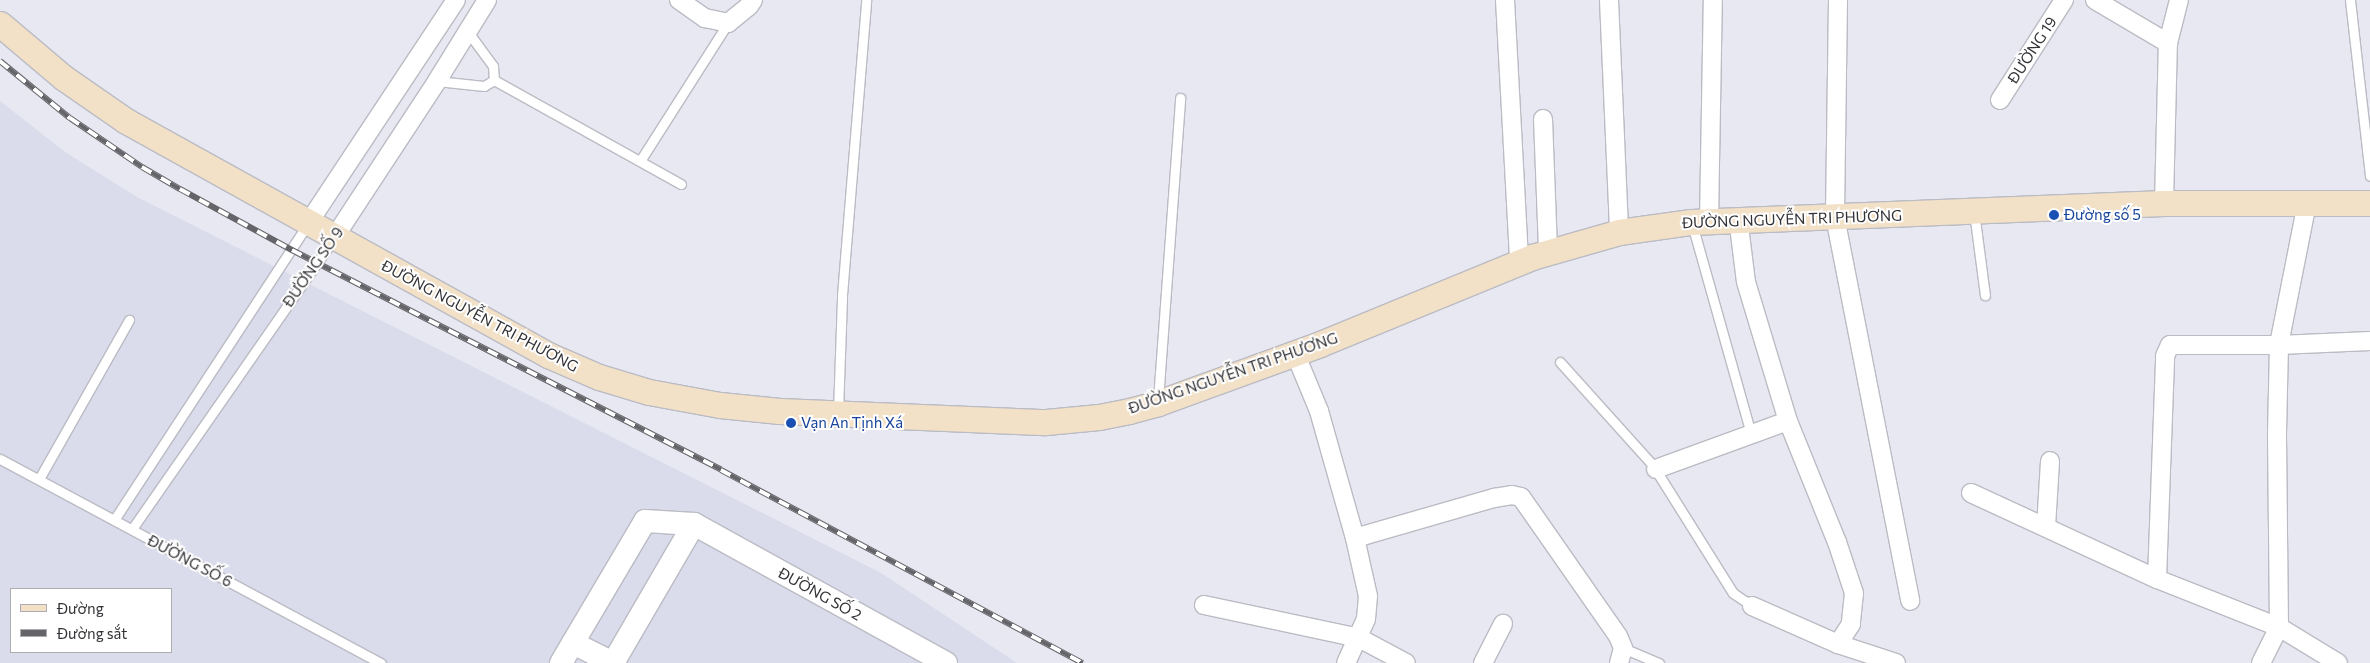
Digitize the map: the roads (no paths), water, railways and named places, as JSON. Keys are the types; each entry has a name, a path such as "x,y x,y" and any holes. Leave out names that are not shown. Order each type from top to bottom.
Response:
{"main road":[{"name":"ĐƯỜNG NGUYỄN TRI PHƯƠNG","path":"0,24 64,78 126,121 548,355 599,377 649,392 764,410 1046,422 1100,417 1158,403 1295,353 1548,252 1619,232 1700,221 1738,218 1835,218 2164,203 2370,203"}],"street":[{"name":"ĐƯỜNG SỐ 9","path":"309,222 456,0"},
{"name":"ĐƯỜNG SỐ 9","path":"334,238 437,81 487,0"},
{"path":"679,0 705,18 728,23 751,3"},
{"path":"1505,0 1519,262"},
{"path":"1609,0 1619,232"},
{"path":"1700,221 1713,0"},
{"path":"1838,0 1835,218 1910,601"},
{"name":"ĐƯỜNG 19","path":"2000,100 2064,0"},
{"path":"2095,0 2168,43"},
{"path":"2164,203 2168,43 2179,0"},
{"path":"1543,119 1548,252"},
{"path":"2261,663 2279,627 2277,436 2279,344 2307,203"},
{"path":"1738,218 1746,282 1788,421 1837,542 1854,592 1851,624 1838,644"},
{"path":"2157,579 2166,350 2170,345 2370,341"},
{"path":"1295,353 1319,411 1368,596 1368,609 1359,638 1346,663"},
{"path":"1656,469 1788,421"},
{"path":"2046,527 2050,461"},
{"path":"1971,492 2157,579 2279,627 2338,663"},
{"path":"1354,538 1494,498 1512,495 1521,497 1618,636 1621,656"},
{"path":"561,663 645,521 694,524 613,663 573,643"},
{"name":"ĐƯỜNG SỐ 2","path":"694,524 946,663"},
{"path":"1204,605 1359,638 1406,663"},
{"path":"1752,606 1838,644 1896,663"},
{"path":"1483,663 1503,624"}],"lane":[{"path":"838,414 842,295 866,0"},
{"path":"2350,0 2370,176"},
{"path":"640,161 728,23"},
{"path":"468,32 493,66 494,80"},
{"path":"494,80 681,184"},
{"path":"437,81 484,86 494,80"},
{"path":"1158,403 1180,98"},
{"path":"1974,212 1985,295"},
{"path":"1700,221 1752,434"},
{"name":"ĐƯỜNG SỐ 9","path":"114,520 309,222"},
{"name":"ĐƯỜNG SỐ 9","path":"132,529 334,238"},
{"path":"39,480 129,320"},
{"path":"1560,362 1656,469 1733,593 1752,606"},
{"name":"ĐƯỜNG SỐ 6","path":"0,459 381,663"},
{"path":"1621,656 1659,663"}],"railway":[{"path":"0,61 70,118 142,167 180,189 292,250 721,470 1083,663"}],"place":[{"name":"Đường số 5","path":"2054,215"},
{"name":"Vạn An Tịnh Xá","path":"791,423"}]}
